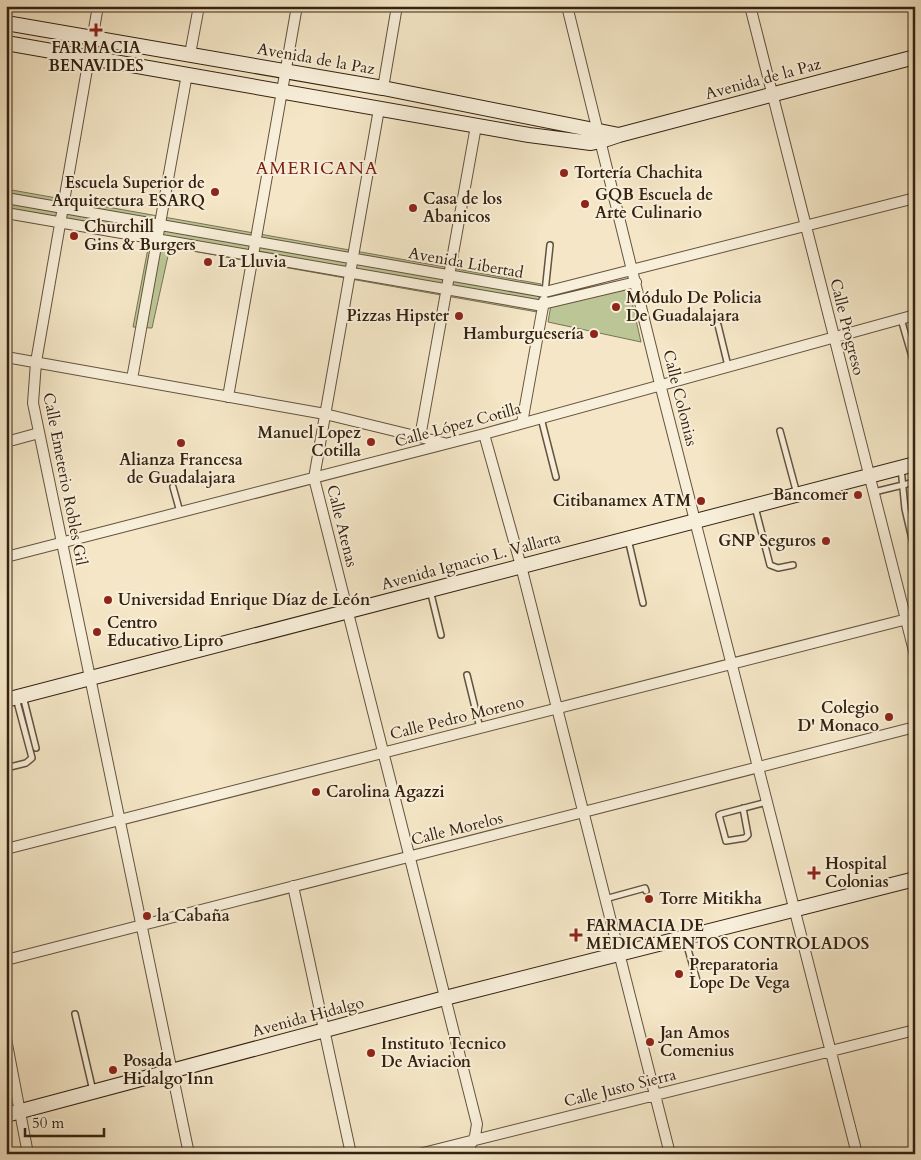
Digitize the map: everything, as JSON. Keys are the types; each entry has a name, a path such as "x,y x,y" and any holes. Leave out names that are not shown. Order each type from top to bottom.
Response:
{"main road":[{"name":"Avenida de la Paz","path":"6,23 383,88 600,135 619,135 915,57"},
{"name":"Avenida de la Paz","path":"6,43 530,135 591,142 600,135"},
{"name":"Avenida Ignacio L. Vallarta","path":"15,698 908,466"},
{"path":"795,910 915,879"},
{"name":"Avenida Hidalgo","path":"13,1114 445,998 795,910"}],"street":[{"name":"Calle Emeterio Robles Gil","path":"98,6 32,390 188,1154"},
{"path":"190,54 199,6"},
{"path":"228,397 297,6"},
{"path":"383,88 397,6"},
{"name":"Calle Colonias","path":"567,6 660,384 857,1154"},
{"name":"Calle Progreso","path":"750,6 873,492 910,618 915,655"},
{"path":"132,379 187,74"},
{"name":"Calle Atenas","path":"379,109 314,478 477,1124 466,1154"},
{"path":"420,437 476,126"},
{"name":"Avenida Libertad","path":"6,198 545,292 915,198"},
{"name":"Avenida Libertad","path":"6,213 543,305"},
{"path":"543,305 636,282"},
{"path":"522,423 545,292"},
{"name":"Calle López Cotilla","path":"6,557 484,434 915,315"},
{"path":"6,357 325,414 446,444"},
{"path":"6,442 40,433"},
{"path":"484,434 521,566 670,1154"},
{"name":"Calle Pedro Moreno","path":"6,848 910,618"},
{"name":"Calle Morelos","path":"6,960 915,727"},
{"path":"293,886 351,1154"},
{"name":"Calle Justo Sierra","path":"419,1154 915,1030"},
{"path":"6,1039 13,1114 28,1154"}],"lane":[{"path":"545,292 550,245"},
{"path":"901,319 915,367"},
{"path":"718,325 728,366"},
{"path":"541,418 556,477"},
{"path":"780,431 797,495"},
{"path":"908,466 903,485 907,520 915,552"},
{"path":"873,492 915,482"},
{"path":"173,487 180,512"},
{"path":"754,506 770,565 778,568 793,565"},
{"path":"628,539 643,603"},
{"path":"430,590 441,635"},
{"path":"467,675 480,728"},
{"path":"15,698 36,748"},
{"path":"6,768 26,763 32,758 15,698"},
{"path":"743,808 748,835 746,838 726,842 719,815 743,808 767,802"},
{"path":"605,899 645,888 646,891"},
{"path":"684,938 698,984"},
{"path":"75,1014 94,1092"}],"green space":[{"path":"6,189 541,284 537,312 170,247 152,328 133,327 149,243 6,218"},
{"path":"627,280 641,342 548,322 551,305"}],"place":[{"name":"FARMACIA BENAVIDES","path":"96,30"},
{"name":"Tortería Chachita","path":"564,173"},
{"name":"Escuela Superior de Arquitectura ESARQ","path":"215,192"},
{"name":"GQB Escuela de Arte Culinario","path":"585,204"},
{"name":"Casa de los Abanicos","path":"413,208"},
{"name":"Churchill Gins & Burgers","path":"74,236"},
{"name":"La Lluvia","path":"208,262"},
{"name":"Módulo De Policia De Guadalajara","path":"616,307"},
{"name":"Pizzas Hipster","path":"459,316"},
{"name":"Hamburguesería","path":"594,334"},
{"name":"Manuel Lopez Cotilla","path":"371,442"},
{"name":"Alianza Francesa de Guadalajara","path":"181,443"},
{"name":"Bancomer","path":"858,495"},
{"name":"Citibanamex ATM","path":"701,501"},
{"name":"GNP Seguros","path":"826,541"},
{"name":"Universidad Enrique Díaz de León","path":"108,600"},
{"name":"Centro Educativo Lipro","path":"97,632"},
{"name":"Colegio D' Monaco","path":"889,717"},
{"name":"Carolina Agazzi","path":"316,792"},
{"name":"Hospital Colonias","path":"814,873"},
{"name":"Torre Mitikha","path":"649,899"},
{"name":"la Cabaña","path":"147,916"},
{"name":"FARMACIA DE MEDICAMENTOS CONTROLADOS","path":"576,935"},
{"name":"Preparatoria Lope De Vega","path":"679,974"},
{"name":"Jan Amos Comenius","path":"650,1042"},
{"name":"Instituto Tecnico De Aviacion","path":"371,1053"},
{"name":"Posada Hidalgo Inn","path":"113,1070"}],"district":[{"name":"AMERICANA","path":"317,168"}]}
